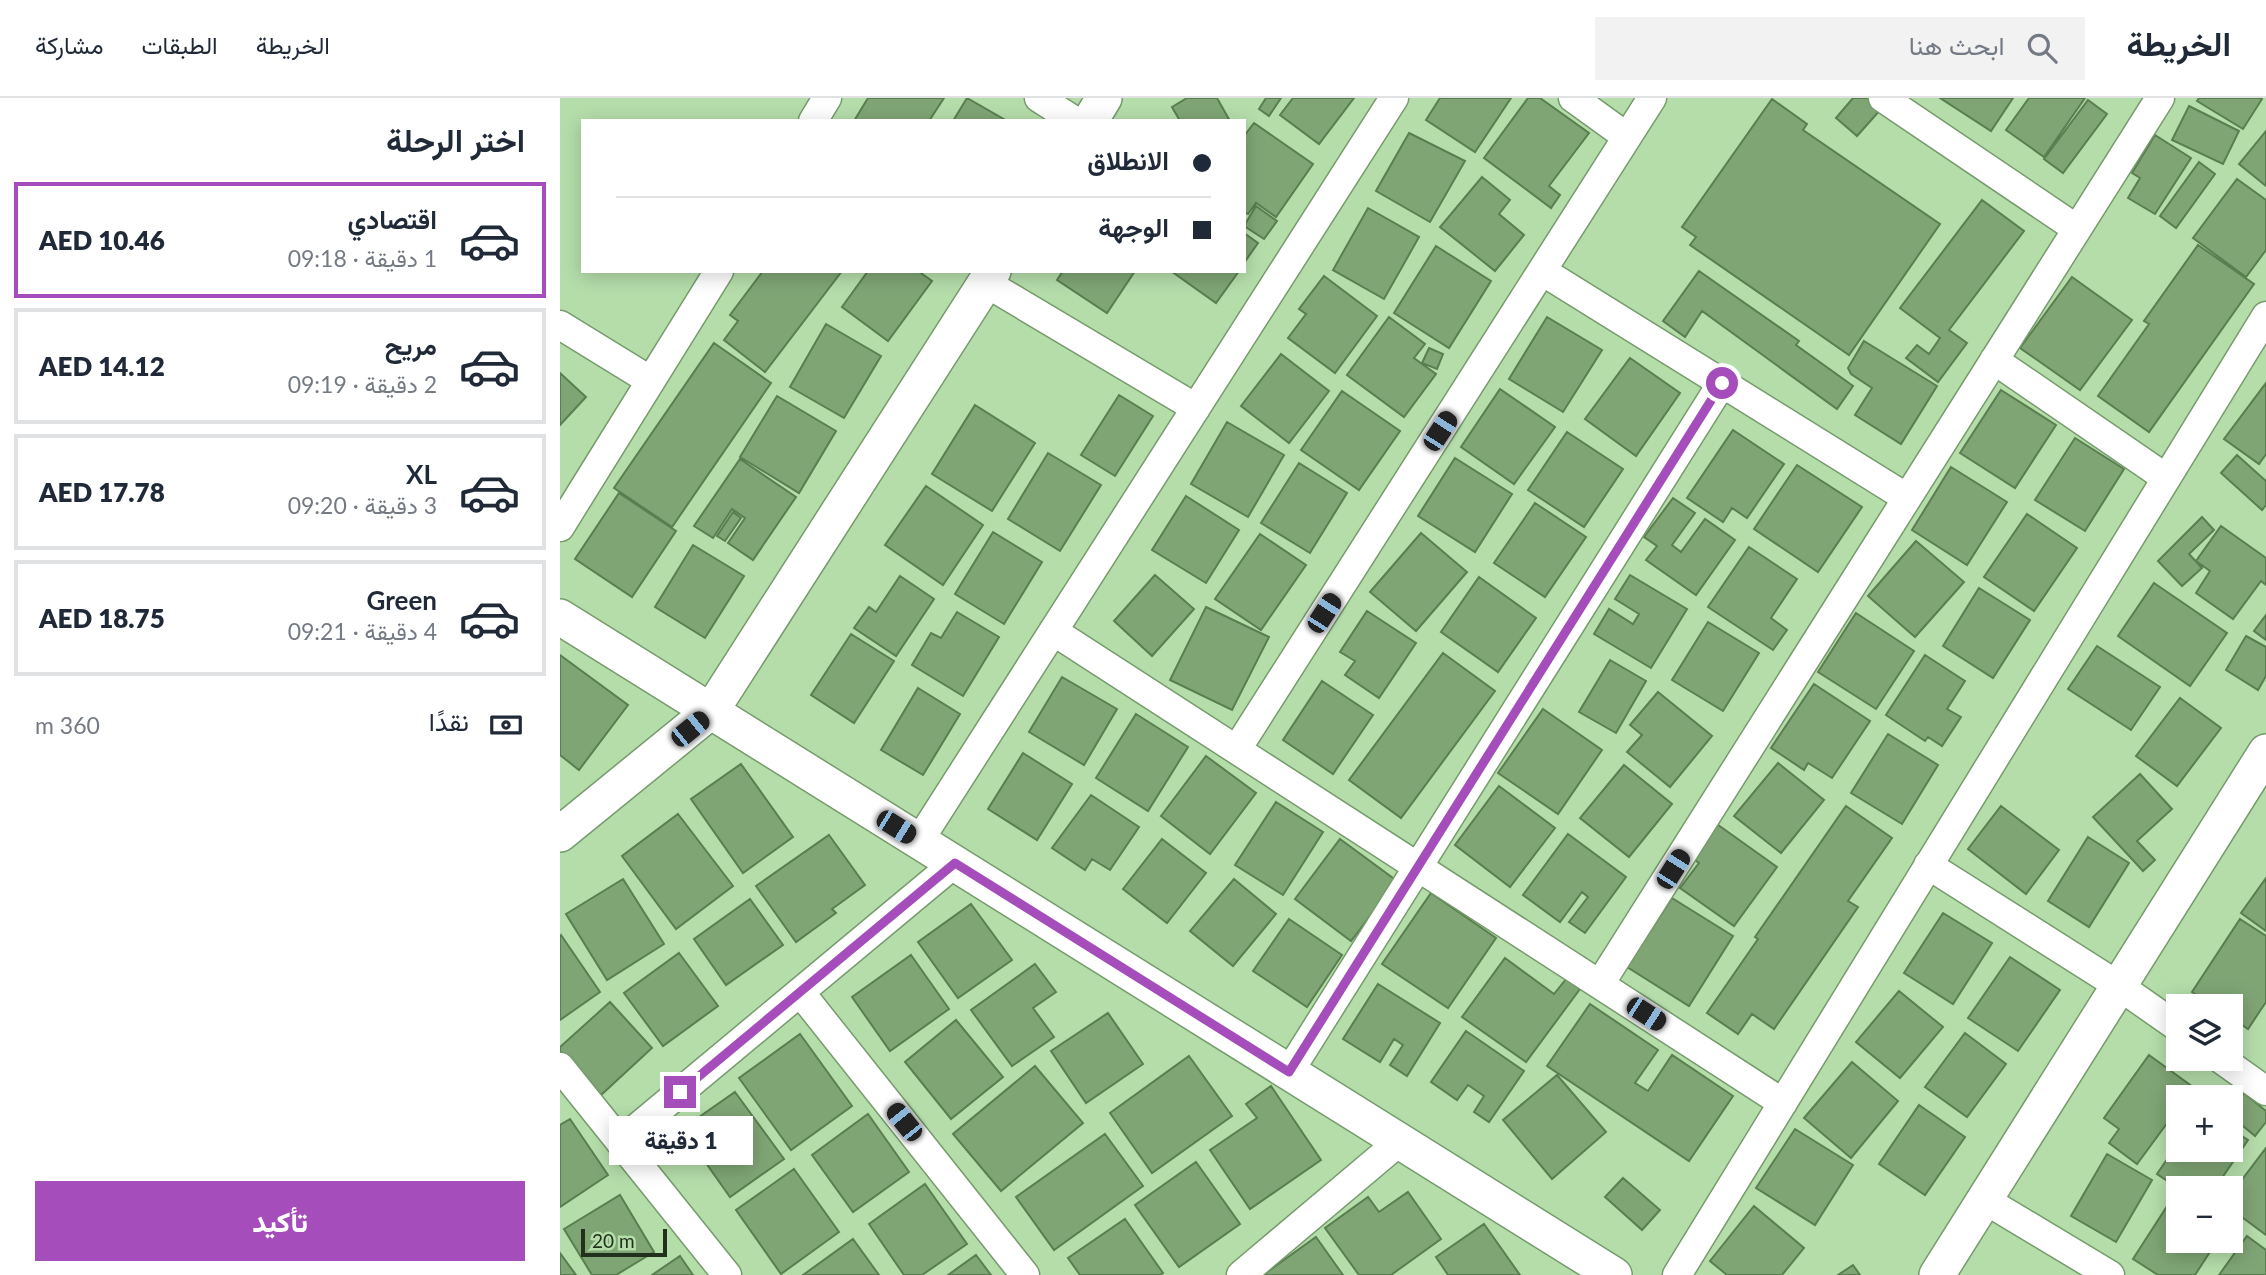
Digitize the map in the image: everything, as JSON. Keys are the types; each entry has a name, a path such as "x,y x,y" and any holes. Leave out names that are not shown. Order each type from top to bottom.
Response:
{"street":[{"path":"814,119 827,98"},
{"path":"1039,98 1072,119"},
{"path":"1091,119 1104,98"},
{"path":"919,841 1394,98"},
{"path":"1573,98 1627,137"},
{"path":"1237,749 1652,98"},
{"path":"1600,985 2160,98"},
{"path":"1898,102 2077,229"},
{"path":"1542,271 1907,498"},
{"path":"560,527 718,273"},
{"path":"560,834 711,711 989,277 1196,408"},
{"path":"1677,1275 2266,316"},
{"path":"560,325 651,381"},
{"path":"1994,360 2166,478"},
{"path":"1289,1072 1722,383"},
{"path":"560,617 1400,1141 1604,1273"},
{"path":"1054,631 1783,1103"},
{"path":"1937,1275 2266,752"},
{"path":"620,1142 955,863"},
{"path":"1928,866 2119,986 2166,1019"},
{"path":"800,992 1025,1275"},
{"path":"560,1067 727,1275"},
{"path":"2238,1071 2266,1091"},
{"path":"1241,1275 1400,1141"},
{"path":"1984,1200 2110,1275"}],"building":[{"path":"868,98 944,98 930,119 855,119"},
{"path":"967,98 1004,119 954,119"},
{"path":"1187,98 1217,98 1229,119 1179,119 1172,107"},
{"path":"1266,98 1281,98 1269,116 1259,109"},
{"path":"1293,98 1354,98 1319,144 1280,115"},
{"path":"1440,98 1511,98 1475,152 1426,120"},
{"path":"1528,98 1540,98 1589,133 1549,186 1560,195 1551,208 1484,158"},
{"path":"1853,98 1868,98 1881,109 1857,136 1836,118"},
{"path":"1940,98 2013,98 1991,131"},
{"path":"2029,98 2085,98 2044,157 2006,130"},
{"path":"2199,98 2262,99 2243,129 2197,101"},
{"path":"1772,99 1807,124 1803,130 1940,224 1849,355 1690,245 1696,237 1682,227"},
{"path":"2088,100 2107,114 2063,173 2044,159"},
{"path":"2189,106 2239,131 2223,164 2172,140"},
{"path":"1254,123 1313,164 1276,217 1256,203 1248,214 1246,213 1246,133"},
{"path":"2266,131 2266,186 2239,164"},
{"path":"1409,133 1465,161 1430,222 1376,191"},
{"path":"2155,135 2191,158 2155,214 2128,198 2140,178 2132,173"},
{"path":"2199,162 2215,174 2176,228 2160,216"},
{"path":"1482,177 1510,200 1499,214 1524,235 1495,271 1440,227"},
{"path":"2237,179 2266,200 2266,250 2246,277 2193,238"},
{"path":"1982,200 2024,231 1949,330 1967,343 1938,382 1906,358 1917,345 1929,354 1940,338 1900,308"},
{"path":"1256,206 1277,221 1264,239 1246,227"},
{"path":"1368,208 1419,237 1384,299 1333,270"},
{"path":"1246,234 1258,243 1246,260"},
{"path":"2198,245 2254,284 2149,432 2098,396 2149,324 2144,321"},
{"path":"1436,246 1491,281 1449,348 1394,313"},
{"path":"1699,271 1799,341 1796,345 1853,386 1837,409 1702,311 1685,337 1663,321"},
{"path":"762,273 840,273 765,372 724,340 738,321 730,315"},
{"path":"867,273 921,273 932,281 888,341 842,307"},
{"path":"1062,273 1134,273 1107,313 1057,280"},
{"path":"1174,273 1238,273 1216,303"},
{"path":"1324,276 1377,316 1335,373 1288,338 1306,314 1299,309"},
{"path":"2072,277 2132,320 2080,390 2020,348"},
{"path":"1389,317 1425,344 1414,358 1436,374 1404,417 1347,375"},
{"path":"1547,317 1602,350 1563,412 1509,379"},
{"path":"826,324 881,356 844,418 790,387"},
{"path":"1864,341 1937,386 1901,444 1855,415 1872,388 1851,374 1848,368"},
{"path":"714,343 771,383 672,527 614,488"},
{"path":"1429,348 1443,354 1437,369 1422,363"},
{"path":"1281,354 1329,391 1289,443 1241,406"},
{"path":"1630,358 1680,393 1636,456 1585,419"},
{"path":"560,373 586,397 560,425"},
{"path":"2266,383 2266,454 2259,464 2224,439"},
{"path":"1500,389 1555,427 1514,484 1461,447"},
{"path":"2001,390 2056,425 2015,488 1960,453"},
{"path":"1342,391 1400,431 1359,490 1301,450"},
{"path":"1119,395 1153,416 1115,476 1081,455"},
{"path":"777,396 836,431 799,493 740,457"},
{"path":"975,405 1035,443 992,511 932,474"},
{"path":"1227,422 1284,455 1248,517 1191,484"},
{"path":"1733,430 1784,464 1747,518 1732,508 1723,522 1687,498"},
{"path":"1567,432 1623,469 1584,527 1528,490"},
{"path":"2075,438 2124,469 2085,531 2035,500"},
{"path":"1048,453 1101,485 1060,551 1008,519"},
{"path":"2237,455 2266,481 2266,505 2262,510 2221,473"},
{"path":"1455,458 1512,494 1475,552 1418,516"},
{"path":"740,459 796,497 753,560 728,543 745,518 732,509 713,538 694,526"},
{"path":"1299,463 1347,493 1310,553 1261,523"},
{"path":"1797,465 1862,507 1818,572 1754,529"},
{"path":"1951,467 2007,502 1967,565 1912,530"},
{"path":"926,486 983,525 943,585 885,545"},
{"path":"619,493 676,531 632,597 575,559"},
{"path":"1186,496 1239,530 1206,583 1152,550"},
{"path":"1673,498 1695,513 1672,545 1681,552 1705,519 1735,540 1696,595 1646,560 1657,546 1644,537"},
{"path":"1535,503 1586,537 1545,597 1494,563"},
{"path":"733,512 741,518 725,541 717,536"},
{"path":"2027,514 2077,548 2034,611 1984,577"},
{"path":"2202,517 2214,530 2189,554 2202,568 2182,586 2158,561"},
{"path":"2221,526 2266,558 2266,585 2261,581 2233,619 2196,593 2210,571 2196,561"},
{"path":"993,532 1042,562 1004,624 955,594"},
{"path":"1421,533 1467,572 1416,631 1370,592"},
{"path":"1260,534 1306,565 1261,630 1215,599"},
{"path":"1916,541 1964,582 1915,637 1868,596"},
{"path":"693,545 744,576 705,638 655,607"},
{"path":"1749,547 1797,579 1771,618 1787,630 1773,650 1708,607"},
{"path":"1155,575 1194,609 1152,656 1114,621"},
{"path":"1630,575 1687,609 1651,668 1594,634 1609,609 1633,624 1639,614 1615,599"},
{"path":"900,576 934,599 896,656 854,628 869,607 876,612"},
{"path":"1479,577 1536,618 1498,672 1441,632"},
{"path":"2154,583 2227,633 2190,686 2118,636"},
{"path":"1979,588 2030,620 1993,678 1943,646"},
{"path":"1206,607 1269,637 1232,710 1170,680"},
{"path":"1367,611 1416,643 1379,698 1345,675 1355,661 1340,652"},
{"path":"957,612 999,637 963,696 912,665 931,633 941,638"},
{"path":"1856,613 1914,651 1876,709 1818,672"},
{"path":"2266,615 2266,640 2254,631"},
{"path":"1708,622 1759,653 1723,711 1672,680"},
{"path":"851,634 894,661 854,723 811,695"},
{"path":"2246,636 2266,647 2266,676 2258,690 2226,670"},
{"path":"2097,646 2160,687 2131,730 2068,689"},
{"path":"1443,653 1495,691 1401,818 1349,780"},
{"path":"560,655 628,705 579,770 560,755"},
{"path":"1925,655 1965,681 1947,709 1961,717 1942,746 1928,737 1925,741 1886,715"},
{"path":"1610,660 1646,681 1616,733 1579,712"},
{"path":"1062,677 1117,709 1084,765 1029,732"},
{"path":"1322,681 1373,715 1333,774 1283,740"},
{"path":"1814,684 1870,721 1832,778 1808,763 1804,770 1771,748"},
{"path":"918,688 960,714 923,775 881,750"},
{"path":"1658,692 1712,736 1670,787 1627,752 1642,735 1630,725"},
{"path":"2180,698 2221,728 2177,786 2136,756"},
{"path":"1543,709 1602,750 1558,814 1498,773"},
{"path":"1136,714 1188,747 1148,811 1096,778"},
{"path":"1888,734 1938,765 1902,824 1851,793"},
{"path":"1023,753 1072,784 1037,840 988,809"},
{"path":"1206,756 1256,793 1210,854 1161,816"},
{"path":"1778,763 1824,800 1781,853 1734,816"},
{"path":"741,764 793,837 743,873 691,799"},
{"path":"1624,765 1672,804 1629,857 1580,818"},
{"path":"2140,774 2172,809 2137,841 2155,860 2143,871 2093,817"},
{"path":"1499,786 1555,828 1510,887 1455,845"},
{"path":"1091,795 1139,827 1110,870 1092,859 1085,870 1052,848"},
{"path":"1276,802 1323,832 1283,895 1235,865"},
{"path":"1846,806 1892,838 1848,901 1858,907 1774,1029 1752,1014 1738,1034 1707,1013 1758,939 1755,937"},
{"path":"2001,806 2059,850 2026,894 1968,849"},
{"path":"678,814 733,886 676,929 622,856"},
{"path":"1714,822 1777,867 1734,926 1680,888 1699,863 1689,856"},
{"path":"1568,834 1626,877 1585,933 1569,922 1588,897 1582,892 1560,922 1523,895"},
{"path":"829,835 865,885 832,909 836,913 796,942 756,886"},
{"path":"2088,837 2129,863 2089,927 2048,901"},
{"path":"1162,839 1206,873 1167,923 1123,889"},
{"path":"1340,839 1397,881 1351,941 1295,899"},
{"path":"2266,878 2266,931 2241,913"},
{"path":"623,879 664,944 607,980 566,914"},
{"path":"1234,879 1276,914 1233,966 1190,931"},
{"path":"1431,893 1496,938 1448,1008 1382,964"},
{"path":"1672,898 1733,936 1689,1006 1627,967"},
{"path":"750,899 783,945 726,985 694,939"},
{"path":"971,904 1012,960 958,998 918,942"},
{"path":"1943,913 1992,943 1953,1004 1904,973"},
{"path":"1289,919 1342,955 1307,1007 1253,971"},
{"path":"2240,919 2266,936 2266,1002 2248,1029 2243,1025 2243,994 2192,992"},
{"path":"560,936 600,992 560,1020"},
{"path":"679,953 718,1006 663,1046 624,993"},
{"path":"911,955 949,1009 890,1051 852,997"},
{"path":"2010,957 2060,990 2018,1051 1968,1018"},
{"path":"1505,958 1554,994 1566,979 1580,989 1526,1062 1462,1017"},
{"path":"1035,964 1056,992 1033,1008 1054,1037 1012,1066 971,1010"},
{"path":"1378,984 1440,1023 1407,1076 1390,1065 1403,1045 1394,1039 1380,1062 1343,1039"},
{"path":"1899,991 1943,1027 1900,1078 1856,1042"},
{"path":"610,1002 652,1048 601,1095 560,1051 560,1047"},
{"path":"1590,1004 1658,1050 1635,1083 1648,1091 1672,1055 1733,1096 1689,1161 1547,1066"},
{"path":"1108,1013 1143,1064 1086,1103 1051,1051"},
{"path":"956,1020 1003,1077 951,1119 905,1062"},
{"path":"1466,1031 1524,1071 1489,1122 1474,1112 1484,1096 1468,1085 1457,1100 1431,1082"},
{"path":"1965,1033 2006,1064 1967,1117 1925,1087"},
{"path":"800,1034 852,1106 791,1150 739,1078"},
{"path":"2149,1055 2166,1067 2166,1071 2171,1071 2190,1085 2166,1085 2166,1125 2137,1164 2109,1143 2119,1129 2104,1118"},
{"path":"1189,1056 1232,1116 1152,1173 1110,1113"},
{"path":"1852,1062 1898,1101 1851,1158 1804,1118"},
{"path":"1035,1066 1083,1123 1001,1191 953,1134"},
{"path":"1557,1075 1606,1132 1552,1179 1503,1120"},
{"path":"1271,1086 1321,1160 1250,1209 1210,1150 1257,1118 1246,1104"},
{"path":"735,1092 784,1159 730,1197 682,1129"},
{"path":"2243,1094 2266,1111 2266,1122 2255,1136 2243,1126"},
{"path":"1919,1105 1965,1137 1925,1195 1879,1164"},
{"path":"868,1114 909,1172 853,1212 812,1155"},
{"path":"570,1119 608,1175 560,1207 560,1125"},
{"path":"1795,1129 1853,1165 1815,1225 1756,1188"},
{"path":"1105,1134 1143,1186 1054,1250 1016,1197"},
{"path":"2266,1148 2266,1235 2243,1218 2243,1178"},
{"path":"2107,1154 2152,1180 2116,1242 2071,1216"},
{"path":"2166,1161 2233,1162 2223,1176 2166,1176 2166,1180 2157,1174"},
{"path":"1196,1162 1240,1224 1179,1267 1135,1205"},
{"path":"794,1169 839,1232 781,1274 736,1210"},
{"path":"1623,1178 1660,1210 1642,1230 1605,1197"},
{"path":"925,1184 967,1244 922,1275 904,1275 869,1224"},
{"path":"1408,1192 1441,1239 1391,1275 1359,1275 1325,1228 1368,1197 1379,1212"},
{"path":"620,1195 654,1252 616,1275 592,1275 564,1229"},
{"path":"1754,1206 1804,1248 1782,1275 1727,1275 1710,1261"},
{"path":"2166,1208 2166,1253 2209,1253 2195,1275 2158,1275 2133,1259"},
{"path":"1125,1219 1163,1273 1080,1275 1068,1258"},
{"path":"1484,1224 1520,1275 1448,1275 1436,1257"},
{"path":"2247,1236 2266,1250 2266,1275 2219,1275 2235,1253 2243,1253 2243,1242"},
{"path":"1316,1237 1343,1275 1263,1275"},
{"path":"853,1239 879,1275 803,1275"},
{"path":"560,1253 576,1275 560,1275"},
{"path":"976,1255 991,1275 948,1275"},
{"path":"680,1256 693,1275 652,1275"},
{"path":"1853,1265 1860,1275 1838,1275"}],"route":[{"path":"680,1092 955,863 1289,1072 1722,383"}]}
